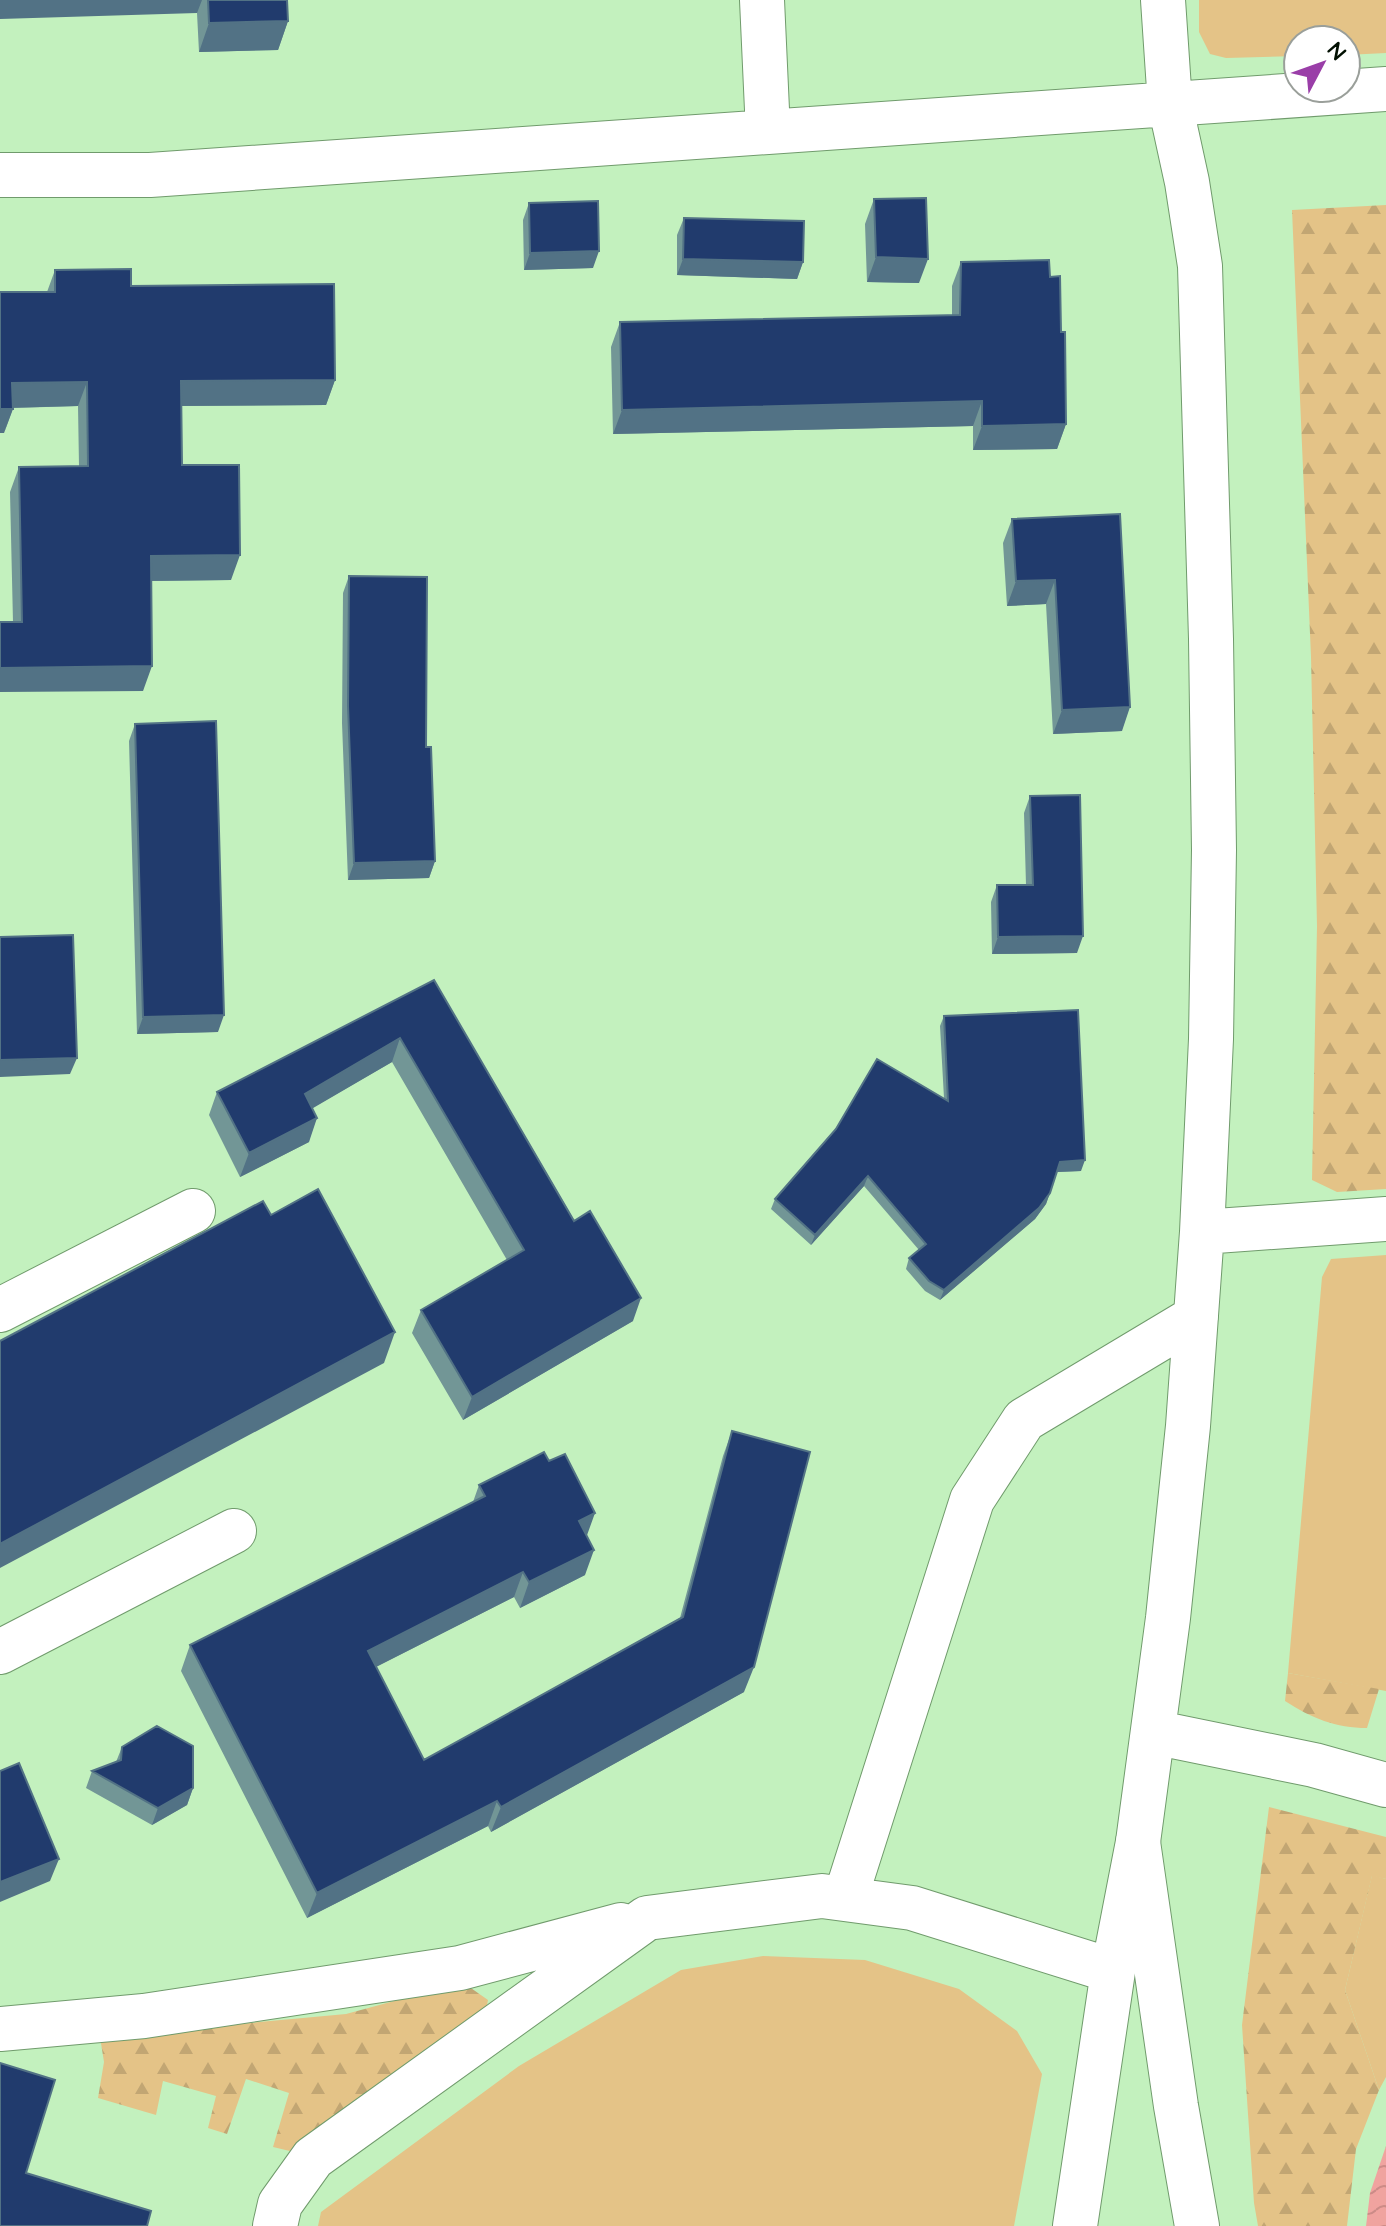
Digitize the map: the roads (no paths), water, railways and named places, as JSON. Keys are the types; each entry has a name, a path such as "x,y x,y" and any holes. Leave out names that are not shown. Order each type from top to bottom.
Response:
{"main road":[{"path":"762,0 768,132"},
{"path":"1075,2226 1113,1971 1138,1842 1185,1456 1202,1232 1211,1039 1214,850 1200,266 1187,182 1170,104 1163,0"},
{"path":"0,175 150,175 1386,89"},
{"path":"0,1310 193,1211"},
{"path":"1202,1232 1386,1219"},
{"path":"845,1899 972,1500 1024,1420 1196,1317"},
{"path":"0,1652 234,1531"},
{"path":"1153,1732 1314,1765 1386,1785"},
{"path":"1138,1842 1176,2106 1197,2226"},
{"path":"0,2029 144,2016 460,1968 647,1918 822,1896 912,1908 1113,1971"},
{"path":"275,2226 280,2204 313,2158 647,1918"}],"water":[{"path":"1386,2146 1386,2226 1366,2226 1370,2193"}]}
